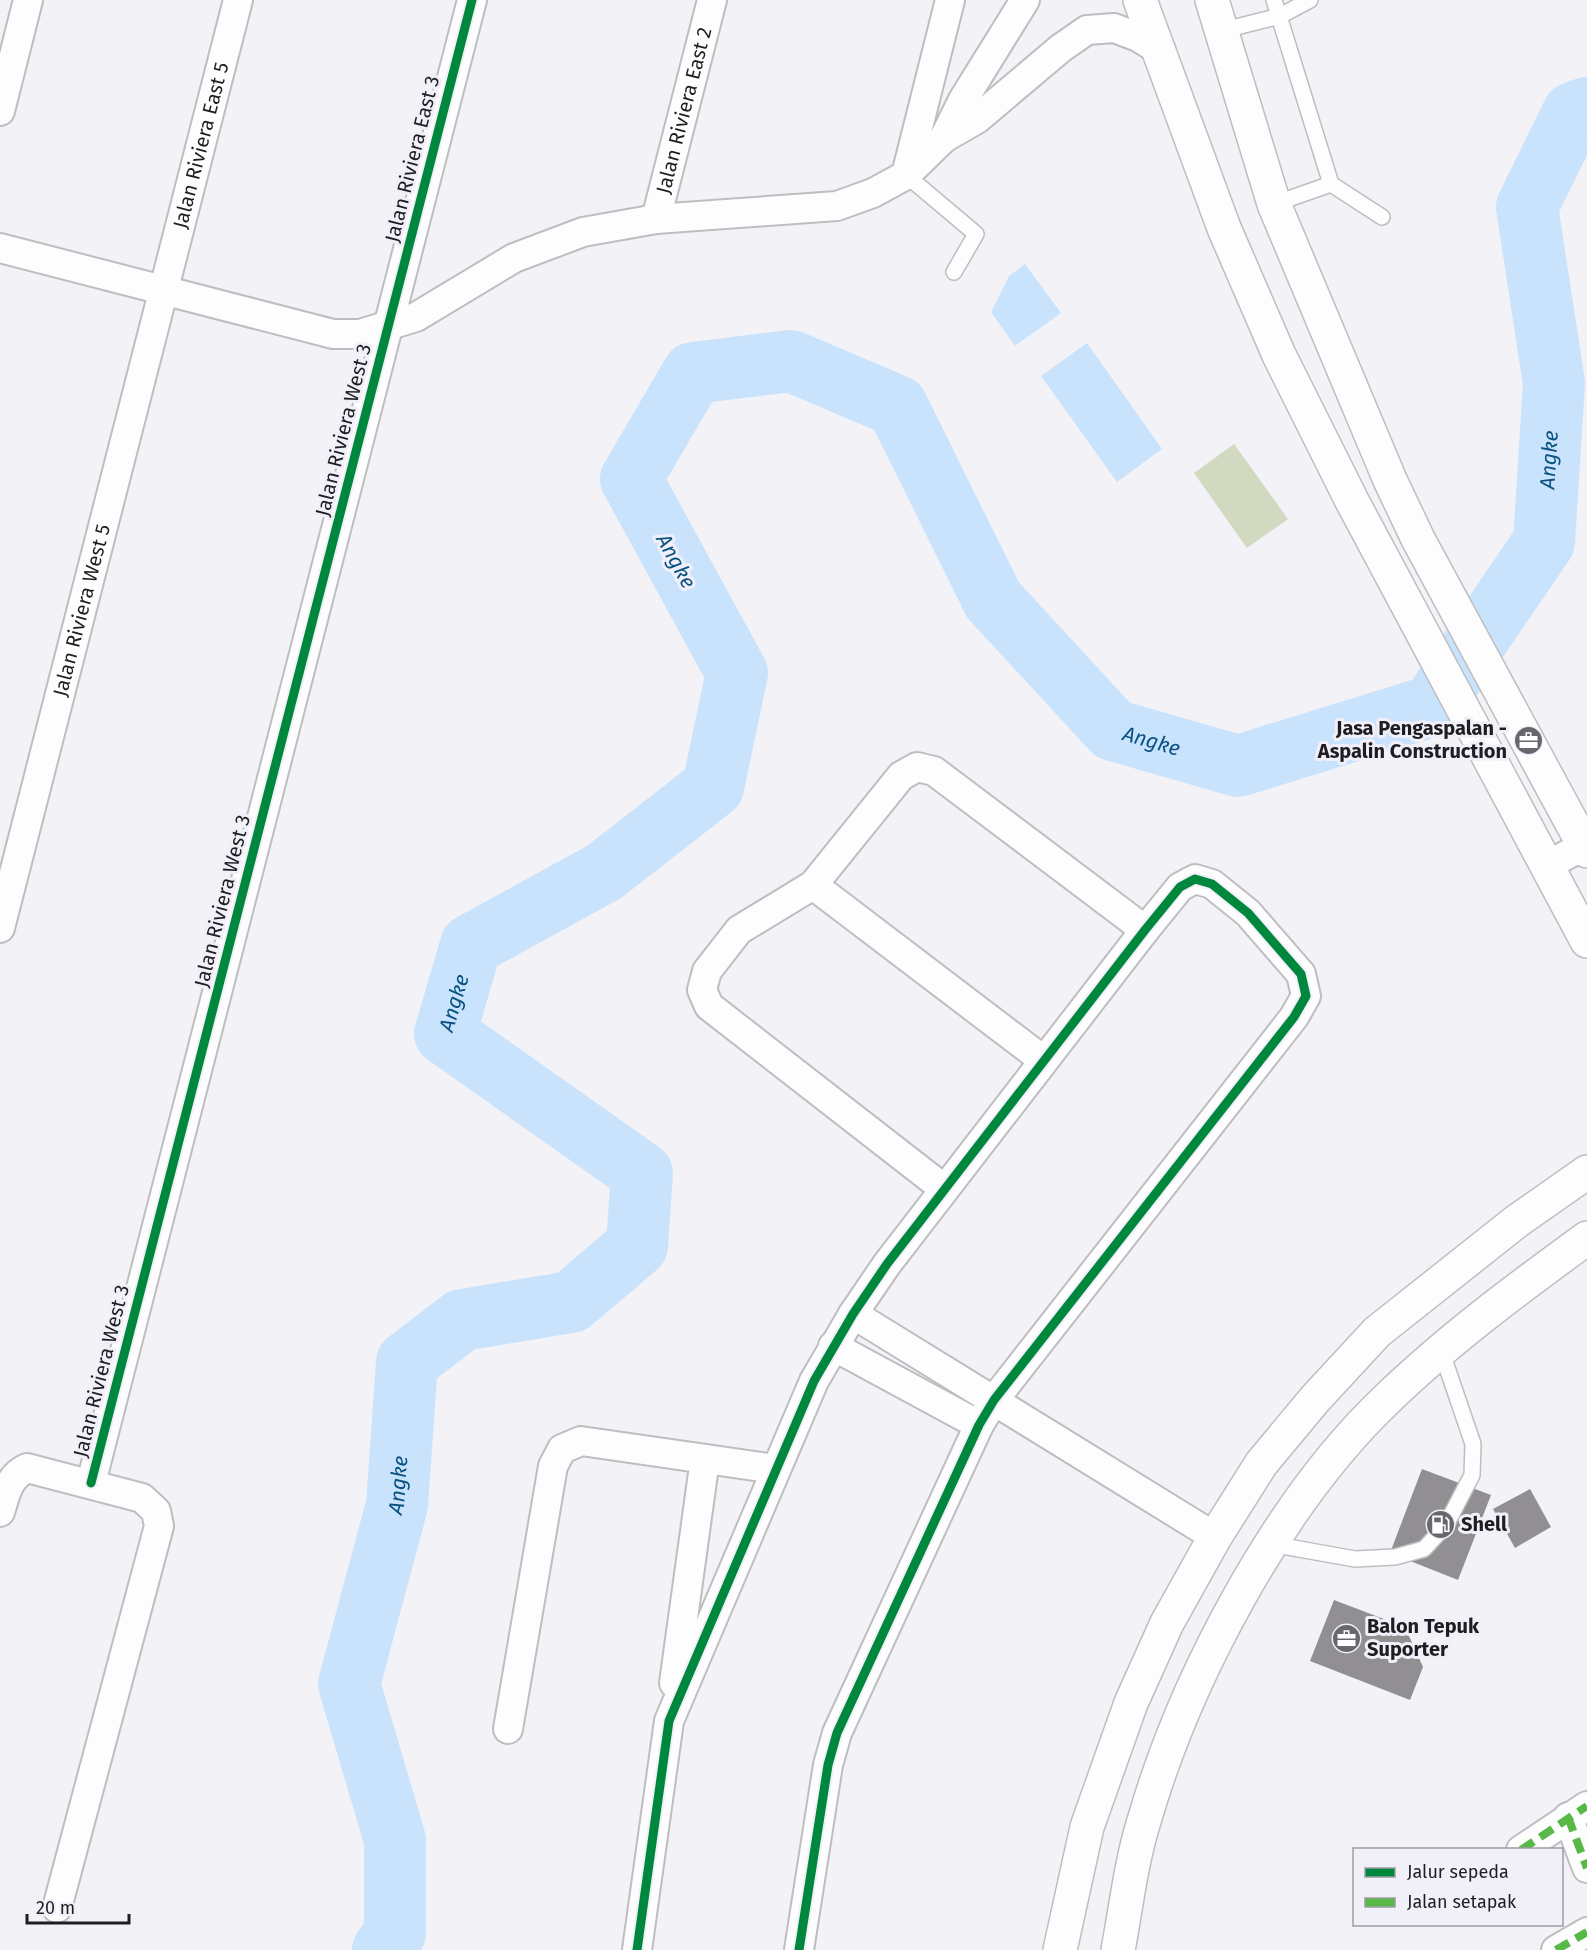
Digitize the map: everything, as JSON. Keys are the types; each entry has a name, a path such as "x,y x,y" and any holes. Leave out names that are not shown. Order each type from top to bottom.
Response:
{"street":[{"path":"0,111 28,0"},
{"name":"Jalan Riviera East 5","path":"164,290 238,0"},
{"name":"Jalan Riviera East 3","path":"388,327 472,0"},
{"name":"Jalan Riviera East 2","path":"656,219 712,0"},
{"path":"906,175 950,0"},
{"path":"944,138 963,100 1025,0"},
{"path":"1140,0 1161,51 1224,228 1280,355 1352,501 1585,931"},
{"path":"1212,0 1274,204 1390,480 1418,539 1586,847 1548,865"},
{"path":"0,248 333,334 360,334 388,327 416,316 514,258 583,232 656,219 837,206 873,193 906,175 944,138 977,120 1061,48 1087,30 1114,28 1138,37 1161,51"},
{"name":"Jalan Riviera West 5","path":"0,928 164,290"},
{"name":"Jalan Riviera West 3","path":"91,1483 388,327"},
{"path":"1352,501 1390,480"},
{"path":"943,1188 709,1006 702,990 707,971 739,930 813,885 901,776 917,767 934,771 1145,930"},
{"path":"669,1721 814,1381 853,1314 943,1188 1180,886 1195,879 1212,884 1248,914 1302,974 1306,996 1293,1017 994,1400 979,1425 837,1733 828,1765 799,1950"},
{"path":"813,885 1043,1060"},
{"path":"1060,1950 1087,1827 1131,1702 1167,1623 1215,1537 1261,1464 1315,1399 1377,1332 1517,1221 1587,1172"},
{"path":"1118,1950 1143,1822 1186,1705 1236,1604 1270,1544 1338,1453 1384,1401 1508,1295 1587,1238"},
{"path":"853,1314 1215,1537"},
{"path":"833,1346 979,1425"},
{"path":"508,1729 553,1466 562,1449 580,1441 775,1469"},
{"path":"636,1950 705,1459"},
{"path":"0,1512 8,1485 15,1473 27,1468 142,1498 156,1511 159,1526 57,1908"},
{"path":"1524,1848 1577,1811 1587,1868"},
{"path":"1556,1950 1587,1932"}],"lane":[{"path":"1274,0 1331,184 1382,217"},
{"path":"1220,31 1280,16 1310,0"},
{"path":"906,175 976,234 954,272"},
{"path":"1274,204 1331,184"},
{"path":"1270,1544 1355,1559 1395,1557 1424,1549 1446,1525 1472,1475 1473,1444 1441,1350"}],"green space":[{"path":"1234,444 1288,519 1247,548 1194,473"}],"water":[{"path":"1025,264 1061,313 1015,346 991,312 1009,276"},
{"path":"1087,343 1162,449 1117,482 1041,376"}],"building":[{"name":"Shell","path":"1422,1469 1491,1495 1458,1580 1390,1553"},
{"path":"1530,1489 1551,1527 1515,1548 1493,1509"},
{"path":"1334,1600 1405,1627 1423,1667 1410,1700 1310,1661"}],"waterway":[{"name":"Angke","path":"383,1950 395,1933 395,1840 349,1684 397,1505 407,1362 462,1320 571,1302 637,1246 642,1173 445,1034 471,945 604,872 713,787 737,673 631,479 693,373 791,361 897,406 993,600 1113,730 1238,766 1432,706 1544,542 1554,383 1527,207 1573,113 1587,108"}],"marked path":[{"path":"1524,1848 1587,1806"},
{"path":"1568,1817 1587,1868"},
{"path":"1556,1950 1587,1932"}],"cycle path":[{"path":"91,1483 472,0"},
{"path":"637,1950 669,1721 814,1381 853,1314 887,1264 1145,930 1180,887 1195,879 1212,884 1248,913 1301,974 1306,996 1294,1017 994,1400 979,1425 837,1733 828,1765 799,1950"}],"place":[{"name":"Jasa Pengaspalan - Aspalin Construction","path":"1528,740"},
{"name":"Shell","path":"1440,1524"},
{"name":"Balon Tepuk Suporter","path":"1346,1638"}]}
